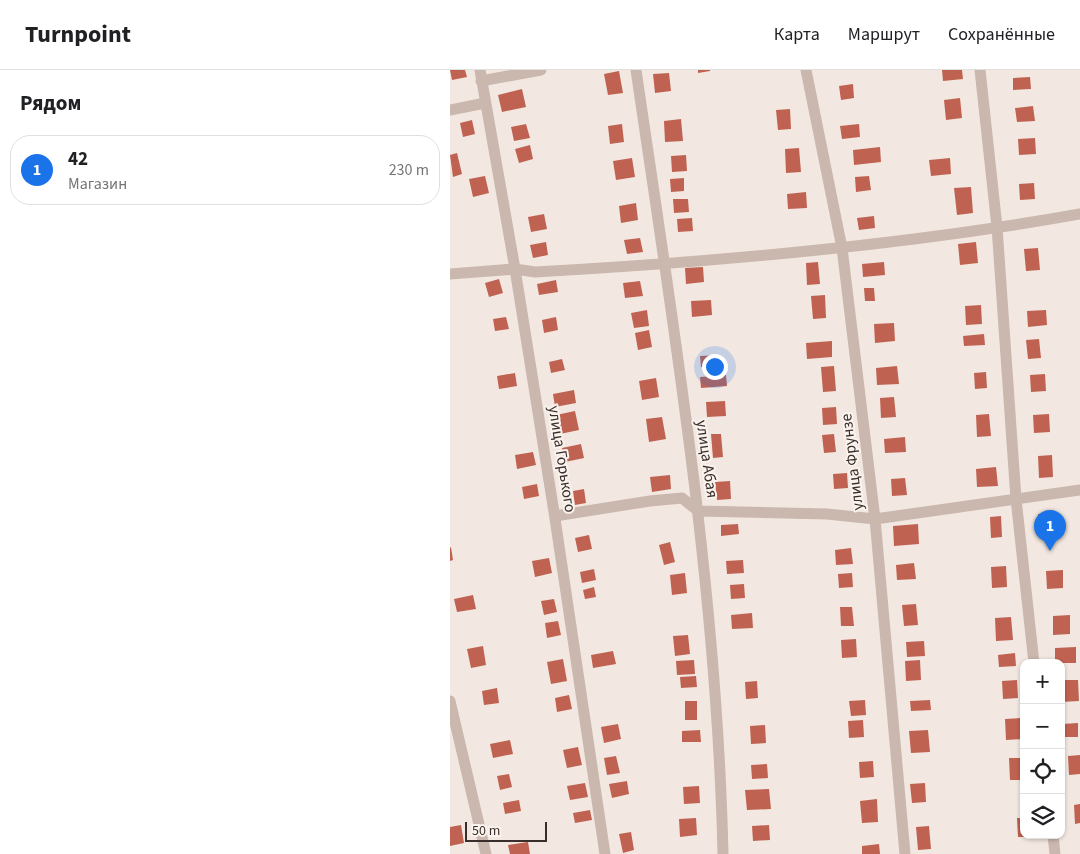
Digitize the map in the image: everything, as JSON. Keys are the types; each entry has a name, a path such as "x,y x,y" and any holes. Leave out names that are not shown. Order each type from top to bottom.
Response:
{"street":[{"path":"480,76 541,70"},
{"name":"улица Абая","path":"636,70 665,265 698,512 721,774 723,854"},
{"name":"улица Фрунзе","path":"806,70 842,248 875,519 905,854"},
{"path":"980,70 997,227 1016,499 1034,659"},
{"name":"улица Горького","path":"480,76 515,268 555,516 605,854"},
{"path":"450,110 485,103"},
{"path":"450,274 515,268 535,272 665,265 842,248 1080,214"},
{"path":"555,516 650,501 682,498 698,512 827,514 875,519 1080,490"},
{"path":"450,701 486,854"},
{"path":"1053,839 1055,854"}],"building":[{"path":"450,70 465,70 467,77 452,80"},
{"path":"698,70 710,70 710,71 698,73"},
{"path":"942,70 962,70 963,79 943,81"},
{"path":"619,71 623,93 608,95 604,74"},
{"path":"669,73 671,91 655,93 653,74"},
{"path":"1030,77 1031,89 1013,90 1013,78"},
{"path":"853,84 854,98 841,100 839,86"},
{"path":"522,89 526,107 502,112 498,95"},
{"path":"960,98 962,118 946,120 944,100"},
{"path":"1033,106 1035,121 1017,122 1015,108"},
{"path":"790,109 791,129 778,130 776,110"},
{"path":"681,119 683,141 665,142 664,121"},
{"path":"472,120 475,134 463,137 460,123"},
{"path":"526,124 530,138 514,141 511,127"},
{"path":"622,124 624,142 610,144 608,126"},
{"path":"859,124 860,137 842,139 840,126"},
{"path":"1035,138 1036,154 1019,155 1018,139"},
{"path":"530,145 533,159 519,163 515,149"},
{"path":"880,147 881,162 854,165 853,150"},
{"path":"799,148 801,172 786,173 785,149"},
{"path":"457,153 462,174 453,177 450,155"},
{"path":"686,155 687,171 672,172 671,156"},
{"path":"632,158 635,177 616,180 613,161"},
{"path":"950,158 951,174 931,176 929,160"},
{"path":"485,176 489,193 473,197 469,179"},
{"path":"869,176 871,190 856,192 855,177"},
{"path":"684,178 684,191 671,192 670,179"},
{"path":"1034,183 1035,199 1020,200 1019,184"},
{"path":"971,187 973,213 957,215 954,188"},
{"path":"806,192 807,208 788,209 787,194"},
{"path":"673,199 688,199 689,212 674,213"},
{"path":"636,203 638,220 621,223 619,206"},
{"path":"544,214 547,229 531,232 528,217"},
{"path":"874,216 875,228 859,230 857,218"},
{"path":"692,218 693,231 678,232 677,219"},
{"path":"640,238 643,252 627,254 624,240"},
{"path":"546,242 548,255 533,258 530,245"},
{"path":"976,242 978,263 960,265 958,244"},
{"path":"1038,248 1040,270 1026,271 1024,249"},
{"path":"818,262 820,284 807,285 806,263"},
{"path":"884,262 885,275 863,277 862,264"},
{"path":"703,267 704,282 686,284 685,268"},
{"path":"499,279 503,293 489,297 485,283"},
{"path":"556,280 558,292 539,295 537,284"},
{"path":"640,281 643,296 625,298 623,283"},
{"path":"864,288 874,288 875,301 865,301"},
{"path":"825,295 826,318 813,319 811,296"},
{"path":"711,300 712,315 692,317 691,301"},
{"path":"981,305 982,324 966,325 965,306"},
{"path":"647,310 649,326 634,328 631,313"},
{"path":"1046,310 1047,325 1028,327 1027,311"},
{"path":"506,317 509,329 495,331 493,319"},
{"path":"556,317 558,330 544,333 542,320"},
{"path":"894,323 895,341 875,343 874,324"},
{"path":"649,330 652,347 638,350 635,333"},
{"path":"984,334 985,345 964,346 963,336"},
{"path":"1039,339 1041,358 1028,359 1026,340"},
{"path":"832,341 832,357 807,359 806,343"},
{"path":"719,355 720,366 701,367 700,356"},
{"path":"562,359 565,370 551,373 549,362"},
{"path":"834,366 836,391 823,392 821,367"},
{"path":"897,366 899,384 877,385 876,368"},
{"path":"986,372 987,388 975,389 974,373"},
{"path":"515,373 517,386 499,389 497,376"},
{"path":"1045,374 1046,391 1031,392 1030,375"},
{"path":"726,375 727,386 701,388 700,377"},
{"path":"656,378 659,397 642,400 639,381"},
{"path":"574,390 576,403 555,407 553,394"},
{"path":"894,397 896,417 881,418 880,398"},
{"path":"725,401 726,416 707,417 706,402"},
{"path":"836,407 837,424 823,425 822,408"},
{"path":"575,411 579,430 560,434 556,415"},
{"path":"989,414 991,436 977,437 976,415"},
{"path":"1049,414 1050,432 1034,433 1033,415"},
{"path":"662,417 666,439 649,442 646,419"},
{"path":"711,434 721,434 723,457 713,458"},
{"path":"834,434 836,452 824,453 822,435"},
{"path":"905,437 906,452 885,453 884,439"},
{"path":"581,444 584,458 565,462 562,448"},
{"path":"533,452 536,465 517,469 515,455"},
{"path":"1052,455 1053,477 1039,478 1038,456"},
{"path":"996,467 998,486 977,487 976,469"},
{"path":"847,473 848,488 834,489 833,474"},
{"path":"670,475 671,489 652,492 650,477"},
{"path":"905,478 907,495 892,496 891,479"},
{"path":"730,481 731,499 717,500 715,482"},
{"path":"537,484 539,496 524,499 522,487"},
{"path":"584,489 586,503 575,505 573,491"},
{"path":"1055,513 1056,533 1039,534 1038,514"},
{"path":"1001,516 1002,537 991,538 990,517"},
{"path":"738,524 739,534 721,536 721,525"},
{"path":"918,524 919,544 894,546 893,526"},
{"path":"589,535 592,549 578,552 575,538"},
{"path":"670,542 675,562 664,565 659,545"},
{"path":"450,548 453,560 450,561"},
{"path":"851,548 853,564 836,565 835,550"},
{"path":"549,558 552,573 535,577 532,561"},
{"path":"743,560 744,573 727,574 726,561"},
{"path":"914,563 916,579 897,580 896,565"},
{"path":"1006,566 1007,587 992,588 991,567"},
{"path":"594,569 596,580 582,583 580,572"},
{"path":"1063,570 1063,588 1047,589 1046,571"},
{"path":"685,573 687,593 672,595 670,575"},
{"path":"852,573 853,587 839,588 838,574"},
{"path":"744,584 745,598 731,599 730,585"},
{"path":"594,587 596,597 585,599 583,590"},
{"path":"473,595 476,609 457,612 454,599"},
{"path":"554,599 557,612 544,615 541,601"},
{"path":"916,604 918,625 904,626 902,605"},
{"path":"840,607 852,607 854,626 841,626"},
{"path":"752,613 753,628 732,629 731,615"},
{"path":"1070,615 1070,634 1053,635 1053,616"},
{"path":"1011,617 1013,640 996,641 995,618"},
{"path":"558,621 561,635 547,638 545,623"},
{"path":"688,635 690,654 675,656 673,636"},
{"path":"856,639 857,657 842,658 841,640"},
{"path":"924,641 925,656 907,657 906,642"},
{"path":"483,646 486,665 471,668 467,649"},
{"path":"1076,647 1076,663 1065,663 1065,659 1055,659 1055,648"},
{"path":"613,651 616,664 593,668 591,655"},
{"path":"1015,653 1016,666 999,667 998,655"},
{"path":"563,659 567,681 551,684 547,662"},
{"path":"694,660 695,674 677,675 676,661"},
{"path":"920,660 921,680 906,681 905,661"},
{"path":"696,676 697,687 681,688 680,677"},
{"path":"1017,680 1018,698 1003,699 1002,681"},
{"path":"1065,680 1078,680 1079,701 1065,702"},
{"path":"757,681 758,698 746,699 745,682"},
{"path":"497,688 499,703 484,705 482,691"},
{"path":"569,695 572,709 557,712 555,698"},
{"path":"865,700 866,715 851,716 849,701"},
{"path":"930,700 931,710 911,711 910,701"},
{"path":"685,701 697,701 697,720 685,720"},
{"path":"1020,718 1020,739 1006,740 1005,719"},
{"path":"863,720 864,737 849,738 848,721"},
{"path":"1078,723 1078,737 1065,737 1065,724"},
{"path":"618,724 621,739 604,743 601,727"},
{"path":"765,725 766,743 751,744 750,726"},
{"path":"700,730 701,742 682,742 682,731"},
{"path":"928,730 930,752 911,753 909,731"},
{"path":"510,740 513,754 493,758 490,744"},
{"path":"578,747 582,765 567,768 563,750"},
{"path":"1080,755 1080,774 1069,775 1068,756"},
{"path":"616,756 620,773 607,775 604,758"},
{"path":"1009,758 1020,758 1020,780 1010,780"},
{"path":"873,761 874,777 860,778 859,762"},
{"path":"767,764 768,778 752,779 751,765"},
{"path":"509,774 512,787 500,790 497,776"},
{"path":"627,781 629,794 612,798 609,784"},
{"path":"585,783 588,797 570,800 567,786"},
{"path":"925,783 926,802 912,803 910,784"},
{"path":"699,786 700,803 684,804 683,787"},
{"path":"769,789 771,809 747,810 745,790"},
{"path":"877,799 878,822 862,823 860,801"},
{"path":"519,800 521,811 505,814 503,803"},
{"path":"1080,804 1080,823 1075,824 1074,805"},
{"path":"590,810 592,820 575,823 573,813"},
{"path":"696,818 697,835 680,837 679,819"},
{"path":"1017,818 1020,818 1020,837 1018,837"},
{"path":"461,825 464,843 450,846 450,827"},
{"path":"769,825 770,840 753,841 752,826"},
{"path":"929,826 931,849 918,850 916,827"},
{"path":"631,832 634,850 623,853 619,834"},
{"path":"528,842 530,854 510,854 508,845"},
{"path":"879,844 880,854 862,854 862,846"}],"place":[{"name":"42","path":"1050,551"}]}
